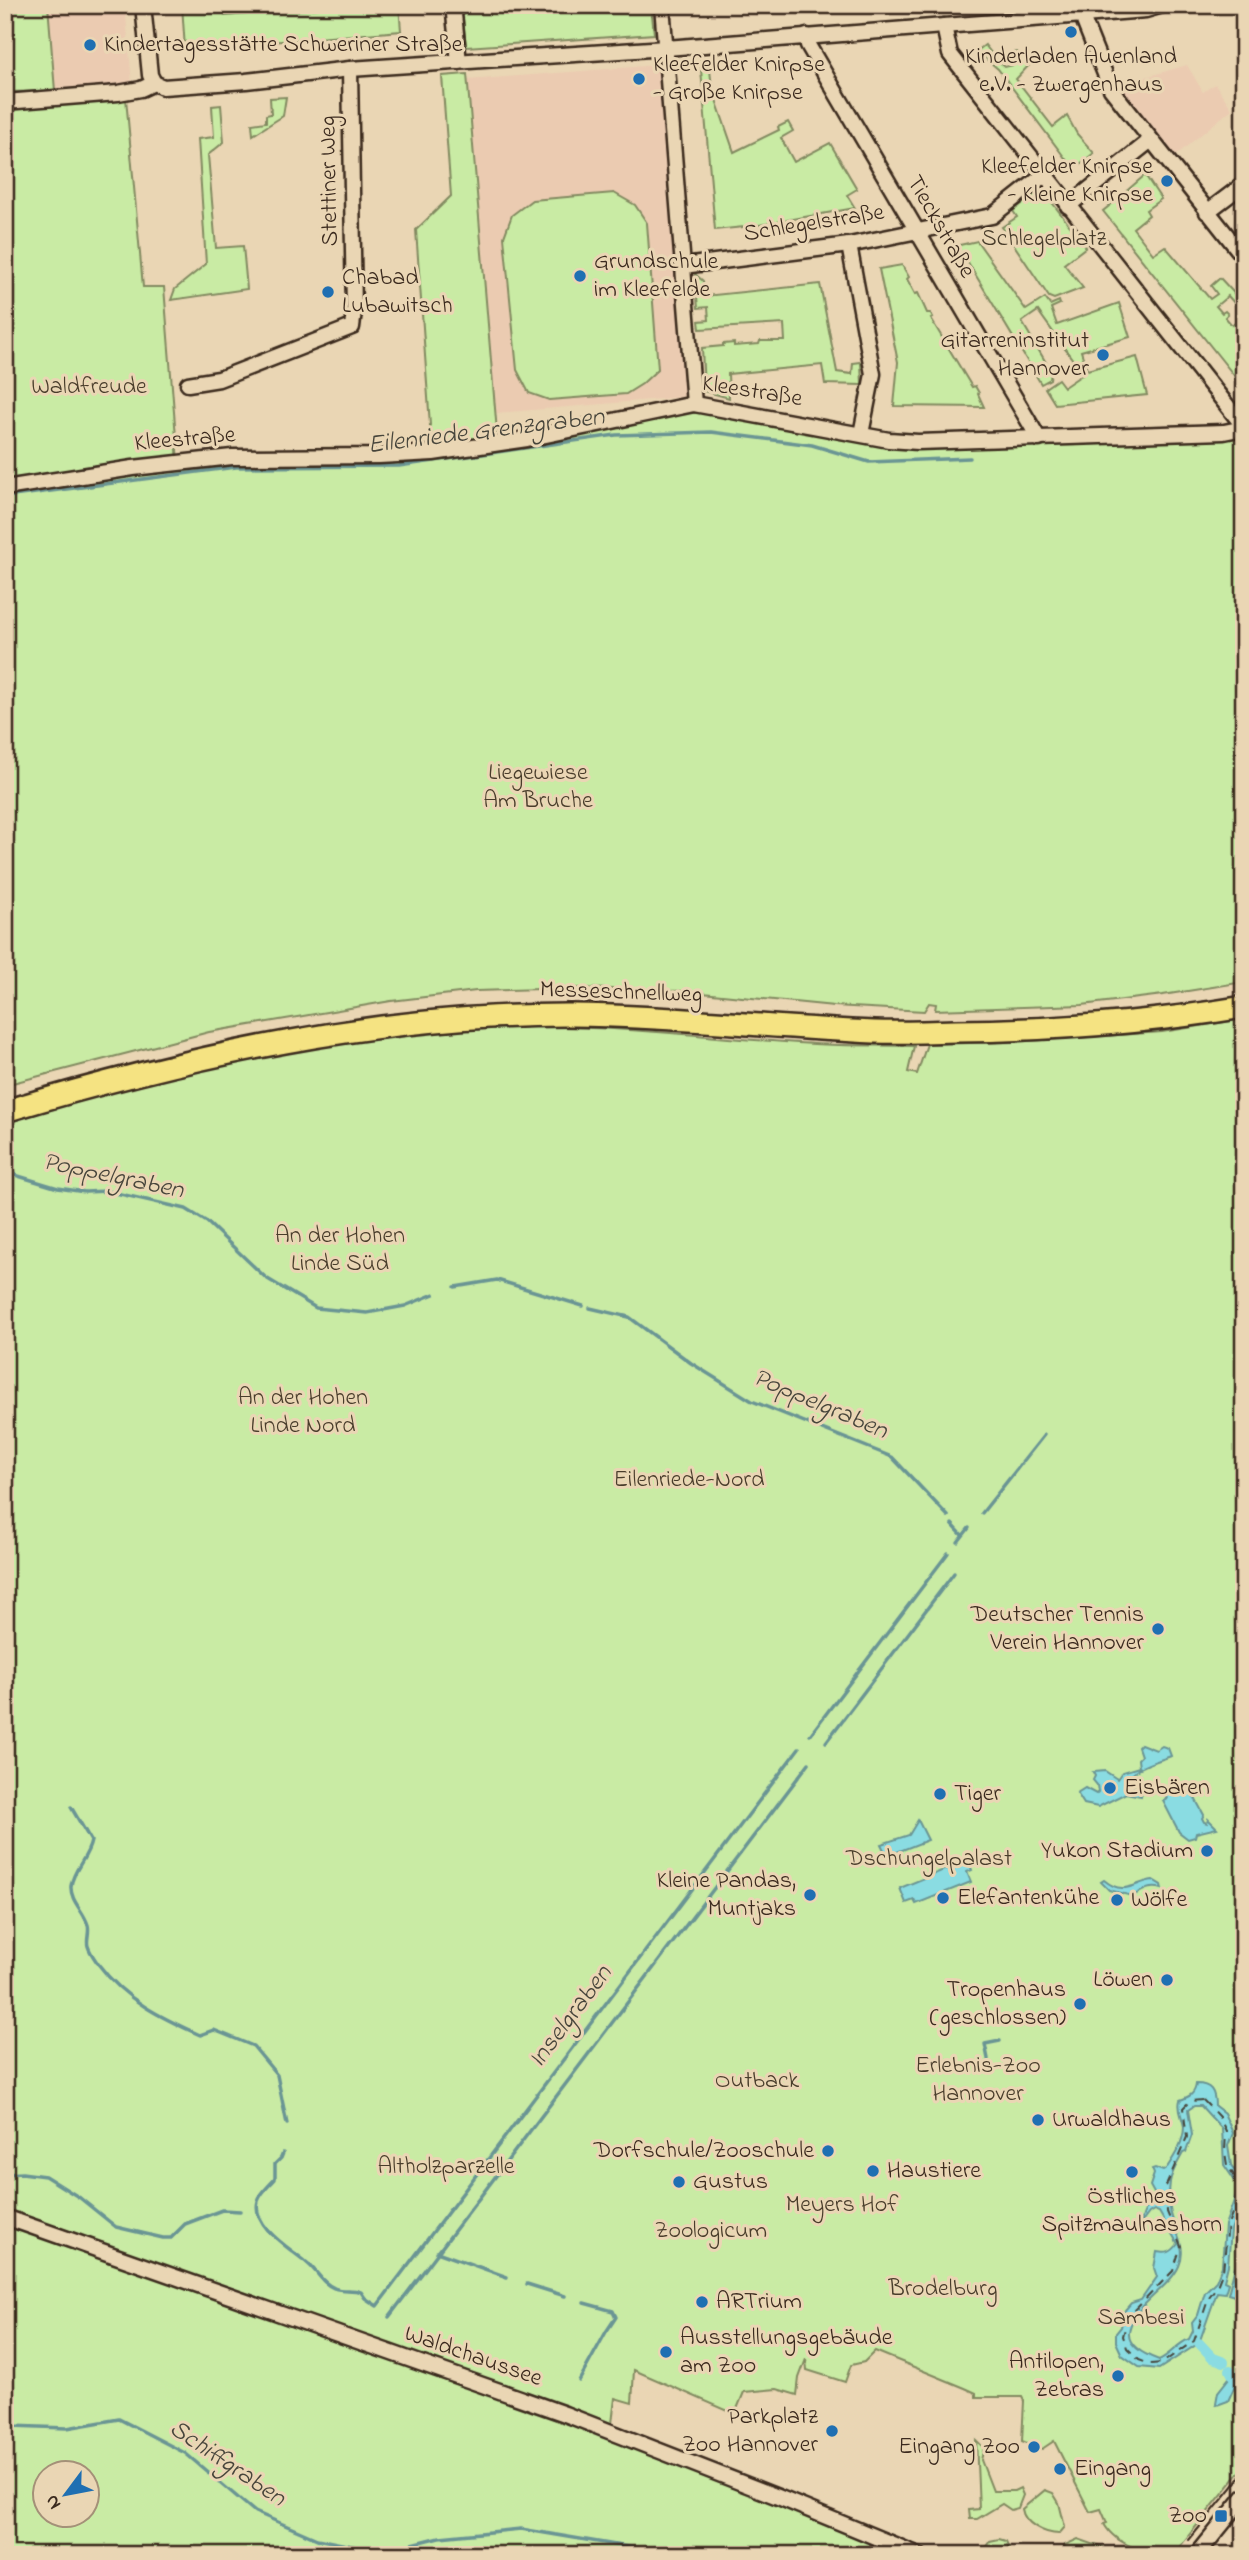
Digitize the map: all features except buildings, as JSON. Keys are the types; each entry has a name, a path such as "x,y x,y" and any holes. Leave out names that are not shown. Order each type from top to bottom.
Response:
{"highway":[{"name":"Messeschnellweg","path":"5,1099 122,1067 257,1035 417,1012 573,1003 877,1021 1041,1019 1120,1012 1244,995"},
{"name":"Messeschnellweg","path":"5,1111 88,1087 261,1045 418,1022 573,1016 877,1032 1041,1030 1135,1022 1244,1007"}],"street":[{"path":"144,5 150,75 154,83 163,87 350,69 666,48 1146,10 1163,5"},
{"path":"453,5 459,62"},
{"path":"662,5 694,404"},
{"path":"1080,14 1111,89 1244,257"},
{"path":"944,26 950,54 1244,427"},
{"name":"Tieckstraße","path":"807,36 808,45 1039,439"},
{"name":"Stettiner Weg","path":"188,384 219,379 352,327 354,312 350,69"},
{"path":"5,102 118,93 141,89 154,83"},
{"path":"1068,206 1151,140"},
{"name":"Schlegelstraße","path":"683,266 849,245 992,216 1044,175"},
{"path":"1208,212 1244,184"},
{"path":"849,245 872,366 870,393 861,435"},
{"name":"Kleestraße","path":"5,488 133,468 232,457 433,453 538,437 694,404 861,435 918,442 1224,432 1244,427"},
{"name":"Waldchaussee","path":"5,2217 565,2414 919,2555"},
{"path":"1197,2555 1244,2497"}],"shaded area":[{"name":"Kindertagesstätte Schweriner Straße","path":"48,5 125,5 132,84 55,91"},
{"name":"Grundschule im Kleefelde","path":"658,65 685,397 496,413 468,80"},
{"path":"1187,65 1203,92 1215,84 1232,109 1175,156 1119,85"}],"green space":[{"path":"5,5 48,5 55,91 5,92"},
{"path":"182,5 224,5 225,16 356,5 399,5 401,31 185,49"},
{"path":"651,5 654,34 466,47 462,6"},
{"path":"985,45 1005,67 1013,65 1011,53 1029,54 1032,62 1016,79 1053,127 1067,116 1077,134 1094,153 1080,164 1071,166 998,69 977,51"},
{"path":"700,58 707,58 709,61 712,88 734,152 779,130 778,127 788,122 793,131 781,138 794,162 830,143 857,189 847,195 855,208 754,226 715,230"},
{"path":"467,74 498,444 680,405 889,440 1244,428 1244,982 1082,1005 935,1010 936,1004 929,1003 924,1011 834,1006 682,991 574,988 476,991 391,1001 209,1032 5,1085 5,109 126,98 143,287 164,287 178,462 432,453 416,230 451,196 442,76"},
{"path":"286,97 283,116 253,135 252,124 266,122 266,115 271,114 270,98"},
{"path":"221,105 224,142 208,155 216,248 243,246 247,289 171,300 175,289 206,264 198,139 214,137 212,106"},
{"path":"1145,175 1161,199 1146,210 1149,215 1133,228 1153,254 1165,246 1210,299 1217,294 1211,286 1220,278 1244,304 1244,314 1228,296 1216,306 1222,313 1225,311 1228,314 1225,317 1232,325 1244,315 1244,388 1103,211 1124,197 1122,195"},
{"name":"Schlegelplatz","path":"1044,192 1086,247 1064,264 1083,288 1054,299 1049,297 1002,227 1017,217 1013,211 1036,193"},
{"path":"614,193 635,205 647,223 658,369 626,394 549,400 529,393 517,370 504,237 512,215 532,200"},
{"path":"977,241 1026,310 1045,298 1050,305 1059,301 1060,304 1051,308 1057,325 1119,303 1130,337 1081,351 1087,370 1137,357 1147,395 1055,404 1045,388 1058,379 1064,387 1083,374 1038,311 1022,322 1051,371 1050,379 1041,384 963,254 957,257 951,247"},
{"path":"902,265 915,294 918,293 927,313 930,313 972,387 975,386 984,407 894,406 898,362 879,269"},
{"path":"695,274 703,281 705,296 820,284 837,372 852,374 853,363 861,362 862,385 825,384 822,365 728,374 729,398 704,391 702,348 734,343 734,346 759,344 760,341 785,341 784,324 700,329 699,321 709,320 708,307 698,308"},
{"path":"1244,1019 1244,2467 1173,2555 1134,2548 1110,2532 1104,2524 1107,2523 1101,2509 1090,2512 1054,2441 1042,2449 1022,2441 1022,2397 976,2397 976,2393 875,2351 864,2362 851,2365 845,2382 807,2370 806,2359 799,2378 797,2395 777,2389 744,2392 735,2414 634,2370 632,2403 615,2398 611,2432 919,2555 5,2555 5,1121 123,1089 243,1061 365,1040 487,1028 569,1027 814,1044 914,1046 908,1072 917,1074 927,1044 1013,1042 1162,1032"},
{"path":"976,2440 984,2448 981,2460 993,2491 1014,2491 1020,2488 1023,2495 1018,2508 1011,2510 1002,2504 977,2519 970,2519 969,2510 979,2509"},
{"path":"1045,2490 1053,2493 1059,2503 1065,2527 1059,2534 1031,2524 1022,2509"},
{"path":"1078,2539 1107,2549 1113,2555 1061,2555 1065,2545"},
{"path":"990,2541 1006,2541 1012,2555 980,2555"}],"water":[{"path":"1141,1744 1156,1750 1162,1746 1168,1748 1171,1756 1145,1765 1130,1777 1128,1783 1142,1791 1141,1796 1126,1793 1098,1807 1084,1804 1077,1793 1085,1788 1096,1794 1098,1792 1093,1772 1105,1771 1117,1779 1122,1772 1139,1767 1138,1759 1141,1756 1138,1747"},
{"path":"1189,1787 1204,1815 1204,1822 1207,1823 1208,1819 1217,1828 1196,1833 1195,1837 1188,1839 1179,1832 1163,1801 1167,1799 1165,1795"},
{"path":"918,1820 928,1840 887,1856 881,1844 909,1835"},
{"path":"968,1860 972,1870 967,1872 971,1882 916,1904 914,1900 906,1903 900,1888"},
{"path":"1104,1880 1124,1888 1153,1880 1161,1885 1162,1889 1150,1888 1132,1896 1109,1890 1101,1882"},
{"path":"1196,2084 1209,2087 1213,2092 1215,2106 1224,2113 1233,2133 1228,2146 1231,2165 1244,2184 1244,2194 1231,2230 1224,2281 1228,2283 1225,2293 1217,2292 1199,2343 1159,2369 1139,2367 1122,2355 1116,2342 1116,2333 1121,2327 1125,2310 1131,2303 1141,2300 1157,2277 1154,2268 1157,2252 1169,2252 1178,2244 1159,2212 1154,2210 1149,2213 1140,2225 1146,2209 1161,2205 1161,2197 1155,2195 1150,2186 1154,2174 1152,2169 1163,2171 1175,2154 1184,2133 1180,2100 1191,2095","holes":["1201,2106 1222,2129 1224,2165 1239,2187 1225,2225 1222,2266 1216,2281 1205,2292 1198,2315 1192,2323 1193,2331 1189,2339 1159,2360 1135,2347 1129,2333 1136,2314 1179,2266 1182,2251 1170,2209 1170,2182 1192,2135 1188,2110"]},
{"path":"1235,2267 1244,2271 1244,2302 1241,2298 1228,2294"},
{"path":"1233,2373 1237,2381 1228,2401 1217,2405 1218,2392"}],"waterway":[{"name":"Eilenriede Grenzgraben","path":"5,497 236,467 399,466 616,435 711,432 812,445 869,462 970,458"},
{"name":"Poppelgraben","path":"5,1165 15,1175 58,1188 85,1192 107,1191 186,1209 207,1222 266,1278 316,1308 367,1313 405,1306 434,1294"},
{"name":"Poppelgraben","path":"455,1287 497,1280 583,1306"},
{"name":"Poppelgraben","path":"590,1308 629,1317 691,1363 752,1401 892,1457 948,1516"},
{"path":"982,1513 1044,1435"},
{"name":"Poppelgraben","path":"952,1524 962,1535"},
{"name":"Inselgraben","path":"958,1542 969,1528"},
{"name":"Inselgraben","path":"810,1735 948,1553"},
{"path":"826,1742 954,1573"},
{"name":"Inselgraben","path":"283,2153 275,2164 275,2179 258,2201 260,2219 274,2236 310,2265 330,2286 361,2292 377,2306 799,1748"},
{"path":"389,2317 809,1763"},
{"path":"71,1807 91,1841 75,1874 71,1891 88,1925 88,1944 94,1958 120,1988 158,2015 200,2035 214,2030 253,2046 277,2075 287,2124"},
{"path":"988,2059 985,2044 1000,2041"},
{"path":"5,2174 45,2176 80,2198 116,2227 163,2238 171,2238 185,2224 222,2210 240,2211"},
{"path":"437,2252 507,2277"},
{"path":"527,2284 565,2296"},
{"path":"579,2381 616,2317 613,2311 584,2303"},
{"path":"1199,2343 1213,2358 1224,2362"},
{"path":"1230,2370 1232,2374"},
{"name":"Schiffgraben","path":"5,2423 11,2426 67,2428 119,2419 185,2453 255,2512 317,2539 381,2552 440,2537 521,2529 675,2555"}],"ferry route":[{"path":"1203,2100 1219,2117 1226,2131 1227,2165 1242,2187 1228,2224 1223,2271 1209,2297 1194,2341 1162,2363 1150,2364 1139,2360 1127,2348 1123,2336 1128,2317 1173,2271 1181,2246 1167,2212 1166,2186 1187,2137 1183,2108 1190,2101 1203,2100"}],"tram line":[{"path":"1189,2540 1244,2473"}],"railway":[{"path":"1231,5 1244,22"}],"place":[{"name":"Kinderladen Auenland e.V. - Zwergenhaus","path":"1071,32"},
{"name":"Kindertagesstätte Schweriner Straße","path":"90,45"},
{"name":"Kleefelder Knirpse - Große Knirpse","path":"639,79"},
{"name":"Kleefelder Knirpse - Kleine Knirpse","path":"1167,181"},
{"name":"Grundschule im Kleefelde","path":"580,276"},
{"name":"Chabad Lubawitsch","path":"328,292"},
{"name":"Gitarreninstitut Hannover","path":"1103,355"},
{"name":"Deutscher Tennis Verein Hannover","path":"1158,1629"},
{"name":"Eisbären","path":"1110,1788"},
{"name":"Tiger","path":"940,1794"},
{"name":"Yukon Stadium","path":"1207,1851"},
{"name":"Kleine Pandas, Muntjaks","path":"810,1895"},
{"name":"Elefantenkühe","path":"943,1898"},
{"name":"Wölfe","path":"1117,1900"},
{"name":"Löwen","path":"1167,1980"},
{"name":"Tropenhaus (geschlossen)","path":"1080,2004"},
{"name":"Urwaldhaus","path":"1038,2120"},
{"name":"Dorfschule/Zooschule","path":"828,2151"},
{"name":"Haustiere","path":"873,2171"},
{"name":"Östliches Spitzmaulnashorn","path":"1132,2172"},
{"name":"Gustus","path":"679,2182"},
{"name":"ARTrium","path":"702,2302"},
{"name":"Ausstellungsgebäude am Zoo","path":"666,2352"},
{"name":"Antilopen, Zebras","path":"1118,2376"},
{"name":"Parkplatz Zoo Hannover","path":"832,2431"},
{"name":"Eingang Zoo","path":"1034,2447"},
{"name":"Eingang","path":"1060,2469"},
{"name":"Zoo","path":"1221,2516"}],"park label":[{"name":"Waldfreude","path":"89,387"},
{"name":"Liegewiese Am Bruche","path":"538,787"},
{"name":"An der Hohen Linde Süd","path":"340,1250"},
{"name":"An der Hohen Linde Nord","path":"303,1412"},
{"name":"Eilenriede-Nord","path":"689,1480"},
{"name":"Dschungelpalast","path":"929,1859"},
{"name":"Erlebnis-Zoo Hannover","path":"978,2080"},
{"name":"Outback","path":"757,2081"},
{"name":"Altholzparzelle","path":"446,2167"},
{"name":"Meyers Hof","path":"842,2205"},
{"name":"Zoologicum","path":"711,2231"},
{"name":"Brodelburg","path":"943,2289"},
{"name":"Sambesi","path":"1141,2318"}]}
